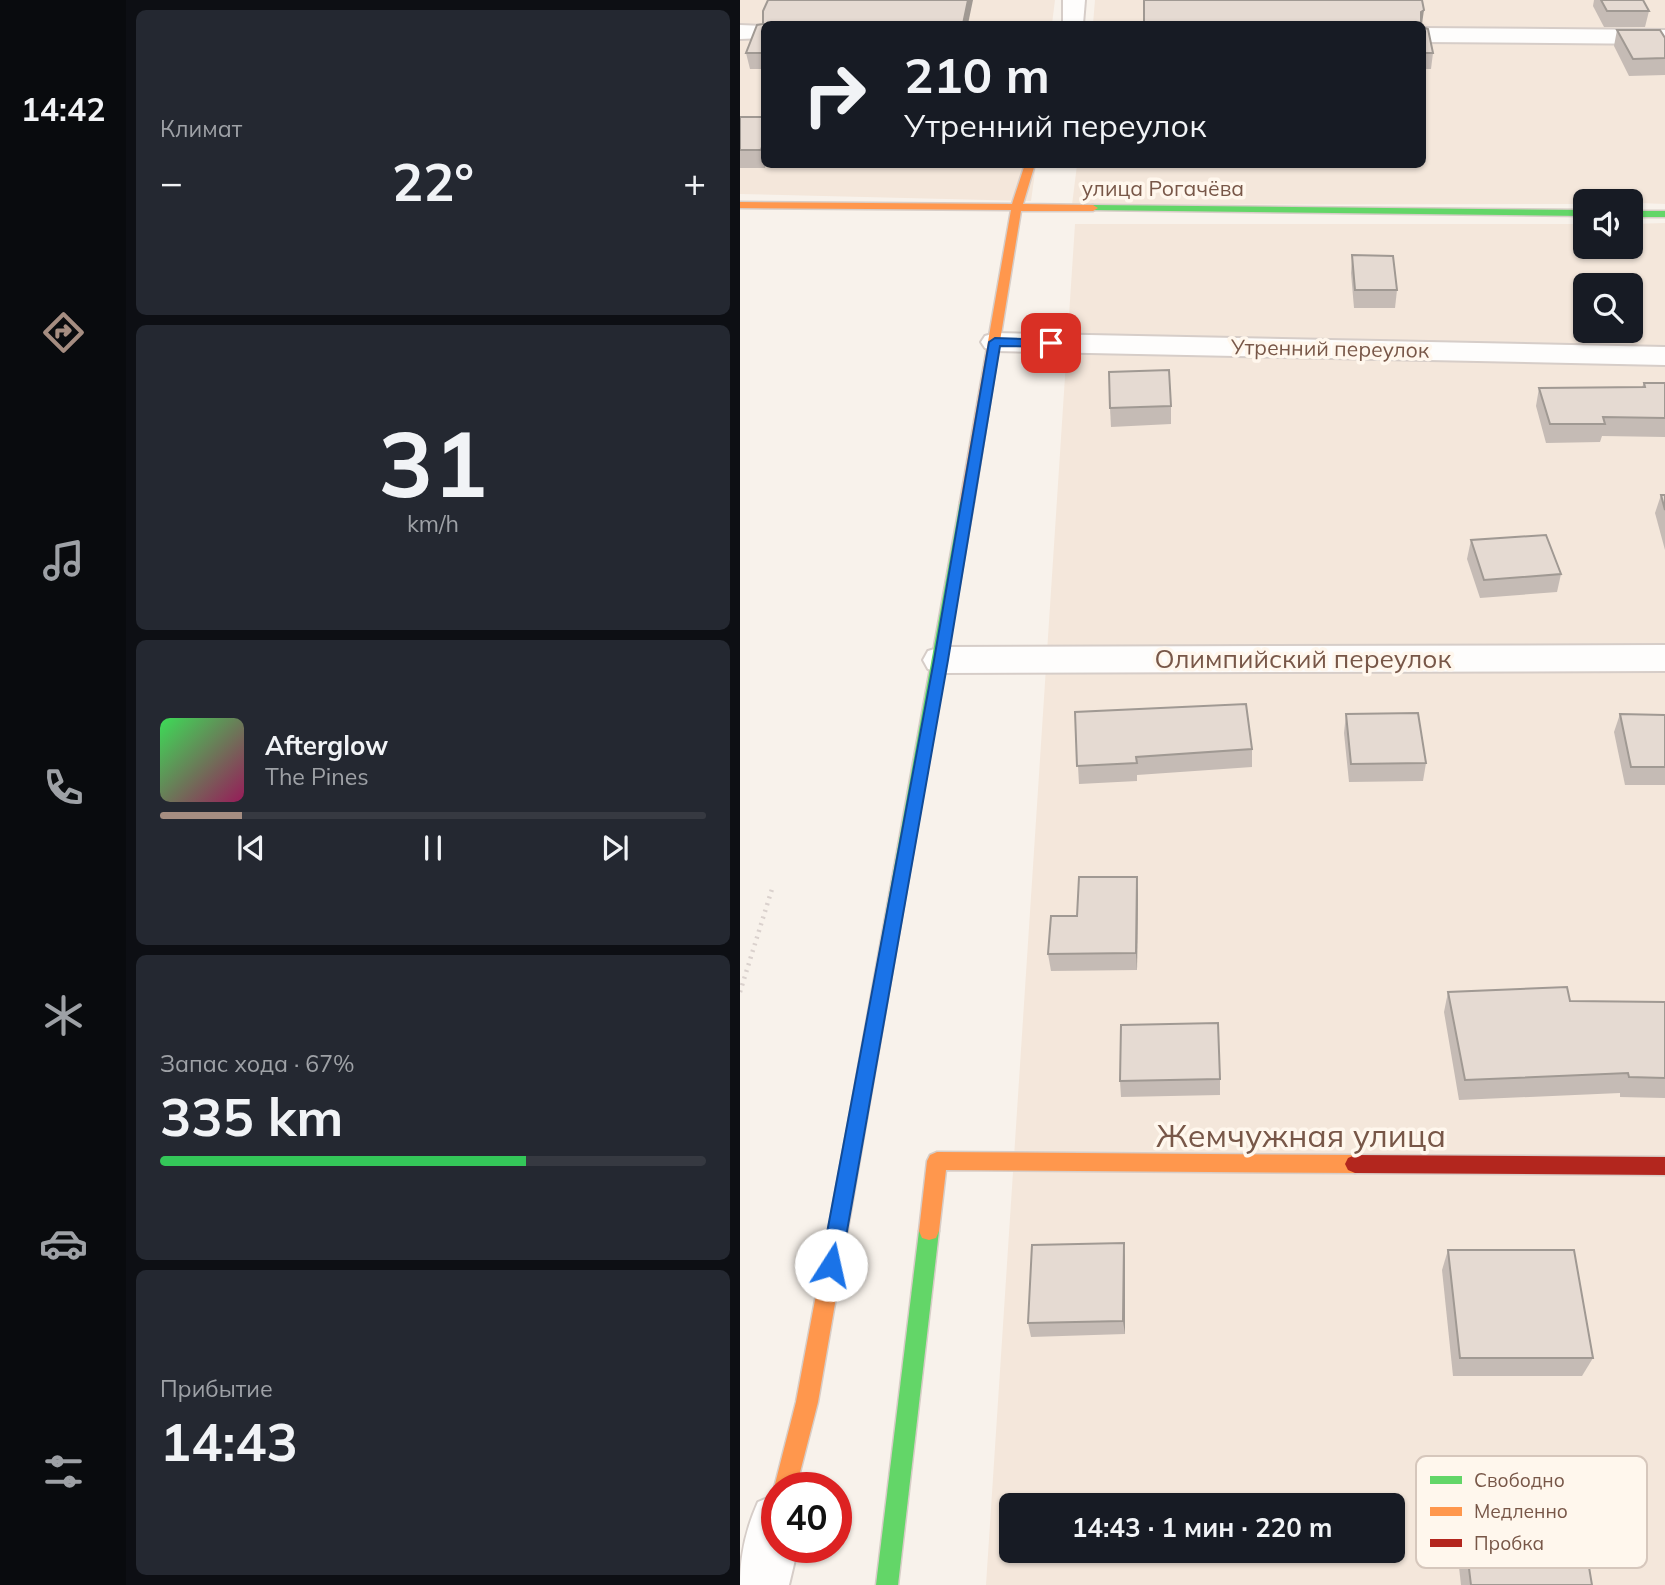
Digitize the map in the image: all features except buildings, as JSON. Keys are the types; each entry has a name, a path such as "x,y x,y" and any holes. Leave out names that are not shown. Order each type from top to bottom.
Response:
{"street":[{"path":"1073,21 1074,0"},
{"path":"740,32 761,32"},
{"path":"1426,35 1665,37"},
{"path":"789,1472 806,1402 941,660 1016,209 1029,168"},
{"name":"улица Рогачёва","path":"740,205 1573,213"},
{"path":"1643,214 1665,214"},
{"name":"Утренний переулок","path":"995,342 1665,356"},
{"name":"Олимпийский переулок","path":"941,660 1665,658"},
{"name":"Жемчужная улица","path":"887,1585 937,1161 1665,1166"},
{"path":"760,1585 766,1563"}],"path":[{"path":"740,992 772,889"}],"shaded area":[{"path":"740,0 1055,0 1052,21 761,21 761,168 1036,168 1031,201 740,194"},
{"path":"1095,0 1665,0 1665,204 1643,203 1643,189 1573,189 1573,204 1072,205 1077,168 1426,168 1426,21 1093,21"},
{"path":"1665,223 1665,1585 986,1585 1075,224 1573,224 1573,259 1643,259 1643,224"}],"traffic: fast":[{"path":"1093,208 1573,213"},
{"path":"1643,214 1665,214"},
{"path":"858,1118 967,502"},
{"path":"887,1585 929,1231"}],"traffic: slow":[{"path":"967,502 1016,209 1029,168"},
{"path":"740,205 1093,208"},
{"path":"789,1472 807,1402 858,1118"},
{"path":"929,1231 937,1161 1355,1164"}],"traffic: jam":[{"path":"1355,1164 1665,1166"}],"route":[{"path":"831,1265 941,660 995,342 1051,343"}]}
